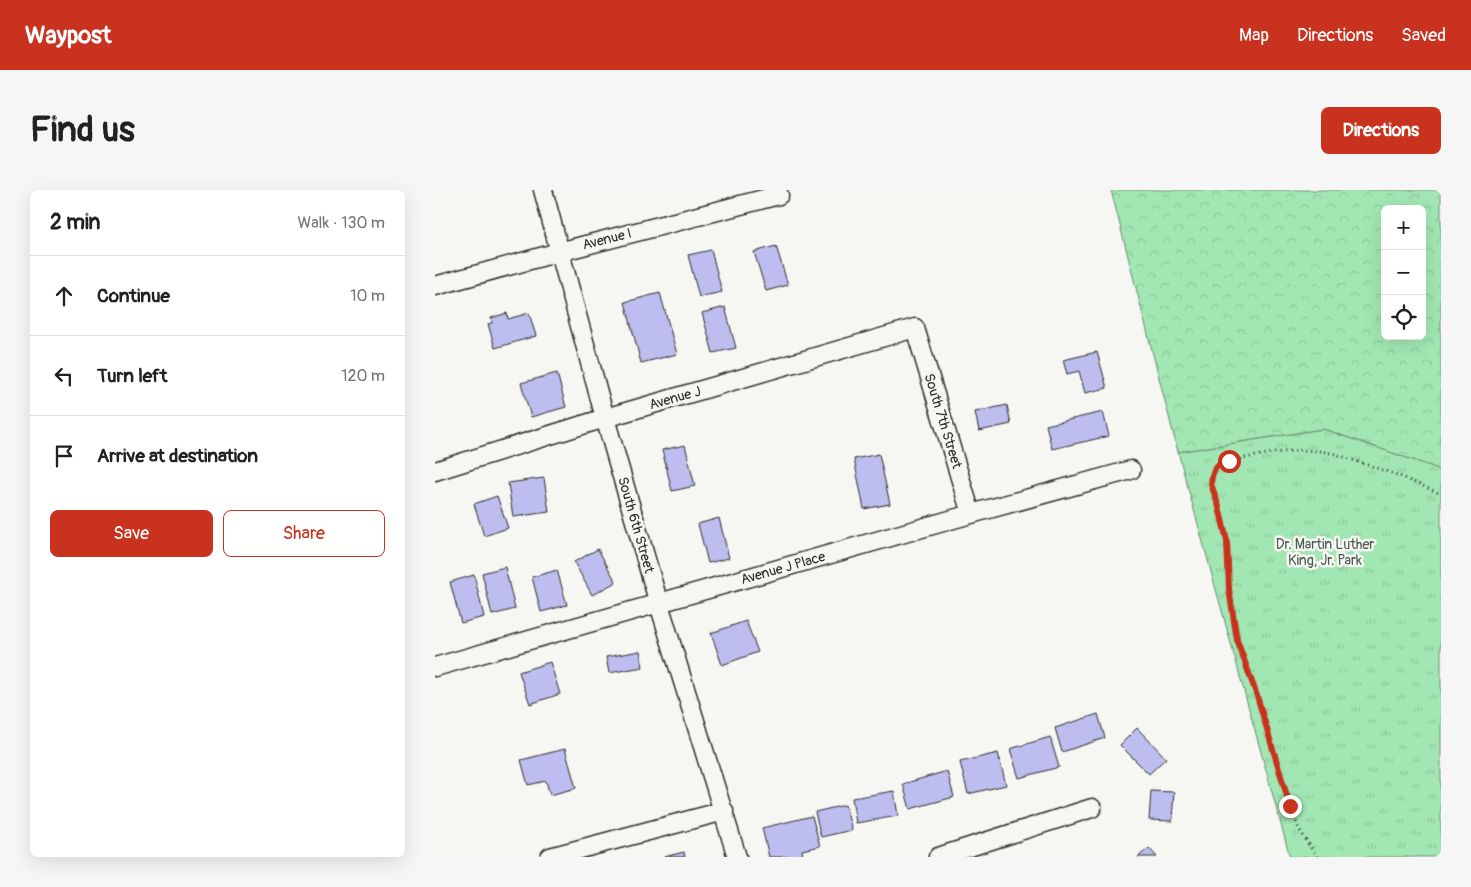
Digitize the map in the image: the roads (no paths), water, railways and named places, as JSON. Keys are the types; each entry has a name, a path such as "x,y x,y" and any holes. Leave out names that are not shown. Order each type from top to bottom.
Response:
{"street":[{"name":"South 6th Street","path":"543,190 605,418 659,604 737,857"},
{"name":"Avenue I","path":"435,286 779,195"},
{"name":"Avenue J","path":"435,471 605,418 915,328"},
{"name":"South 7th Street","path":"915,328 971,514"},
{"name":"Avenue J Place","path":"435,667 1131,470"},
{"path":"938,857 1091,808"},
{"path":"550,857 724,811"}],"park label":[{"name":"Dr. Martin Luther King, Jr. Park","path":"1325,552"}]}
